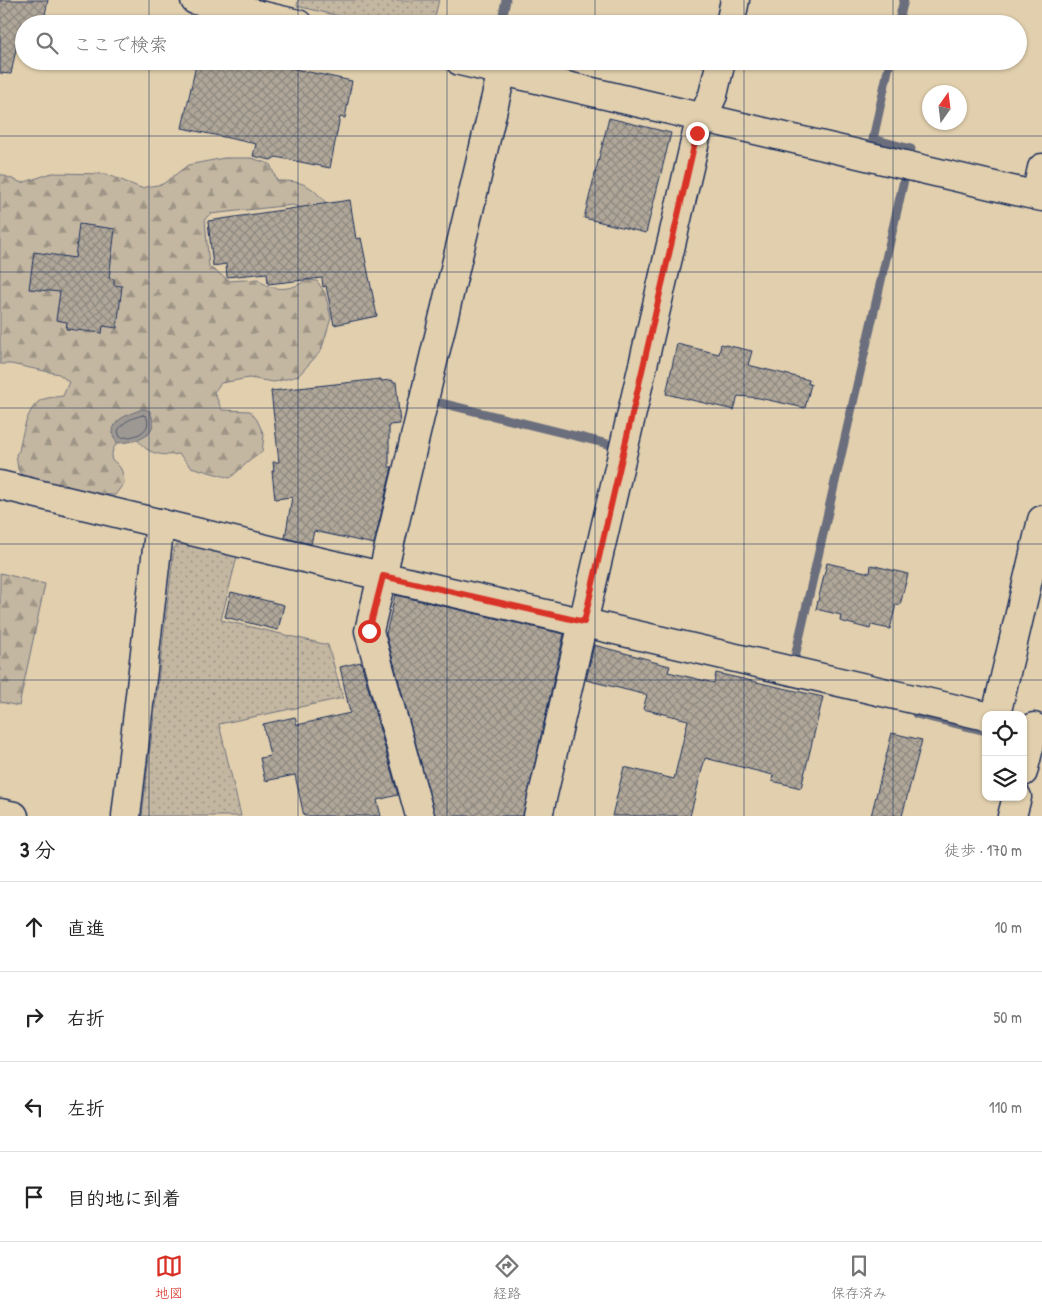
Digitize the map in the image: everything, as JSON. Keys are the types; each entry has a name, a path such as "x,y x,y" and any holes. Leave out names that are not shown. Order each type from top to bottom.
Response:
{"street":[{"path":"195,0 291,15"},
{"path":"732,15 735,0"},
{"path":"498,70 1039,196 1042,168"},
{"path":"538,816 697,133 713,95 719,70"},
{"path":"420,816 369,631 502,71"},
{"path":"0,485 982,715"},
{"path":"997,711 1042,520"},
{"path":"126,816 160,523"},
{"path":"1027,756 1033,727"},
{"path":"1012,816 1016,801"},
{"path":"0,813 14,816"}],"green space":[{"path":"298,0 439,0 435,15 334,15 297,6"},
{"path":"224,158 251,158 270,164 277,181 305,185 316,192 327,204 305,229 299,207 292,205 210,214 205,219 209,267 230,281 258,279 275,288 288,288 306,280 317,281 325,293 331,318 321,351 298,376 274,382 249,378 221,383 214,392 222,410 250,411 257,420 264,435 262,452 230,478 191,467 179,454 167,455 151,452 138,440 149,434 113,436 117,443 113,449 111,459 121,469 124,483 115,495 85,494 24,479 18,469 16,454 19,451 29,414 38,402 46,398 63,396 69,382 59,374 11,364 0,364 0,174 22,183 52,173 106,174 141,188 163,184 188,165"},
{"path":"185,538 239,549 221,620 328,645 343,698 219,724 241,816 142,816 174,548"},
{"path":"0,573 45,584 19,706 0,702"}],"water":[{"path":"143,409 150,411 153,420 150,432 140,439 117,443 113,430 115,425 124,417"}],"building":[{"path":"0,0 48,0 45,15 15,15 15,54 11,74 0,73"},
{"path":"195,70 300,70 352,81 345,118 340,117 330,168 276,157 271,160 253,156 256,144 182,128"},
{"path":"609,118 671,133 646,233 584,218"},
{"path":"350,200 356,239 361,238 377,316 334,325 326,286 323,287 322,278 268,284 267,273 227,277 226,264 213,266 208,221"},
{"path":"79,224 115,229 109,278 114,279 114,285 122,286 117,328 103,326 102,333 66,329 67,322 56,320 60,292 29,289 34,252 75,258"},
{"path":"677,344 719,354 721,344 752,351 748,365 809,380 808,384 811,384 805,408 759,398 738,396 734,410 666,394"},
{"path":"381,379 381,381 392,380 396,382 400,424 389,425 389,467 392,467 374,544 314,531 311,544 285,538 292,497 275,499 272,471 274,471 273,462 279,462 271,391"},
{"path":"827,563 870,573 871,565 908,574 900,605 896,604 890,629 871,625 870,629 840,621 841,615 816,609"},
{"path":"231,592 284,605 278,630 225,617"},
{"path":"395,595 564,634 523,816 435,816 386,634"},
{"path":"594,645 670,666 668,672 714,683 716,673 823,697 801,788 772,781 773,775 705,758 690,816 612,816 624,767 674,779 688,720 643,709 647,695 586,680"},
{"path":"361,662 398,795 377,800 381,816 304,816 295,775 265,781 260,758 270,756 263,724 295,717 297,725 350,713 340,667"},
{"path":"892,733 922,740 902,816 871,816"}],"waterway":[{"path":"503,15 506,0"},
{"path":"900,15 904,0"},
{"path":"888,70 873,139 911,149"},
{"path":"794,661 904,180"},
{"path":"433,401 608,444"},
{"path":"916,714 982,730"}],"route":[{"path":"369,631 383,576 584,622 697,133"}]}
